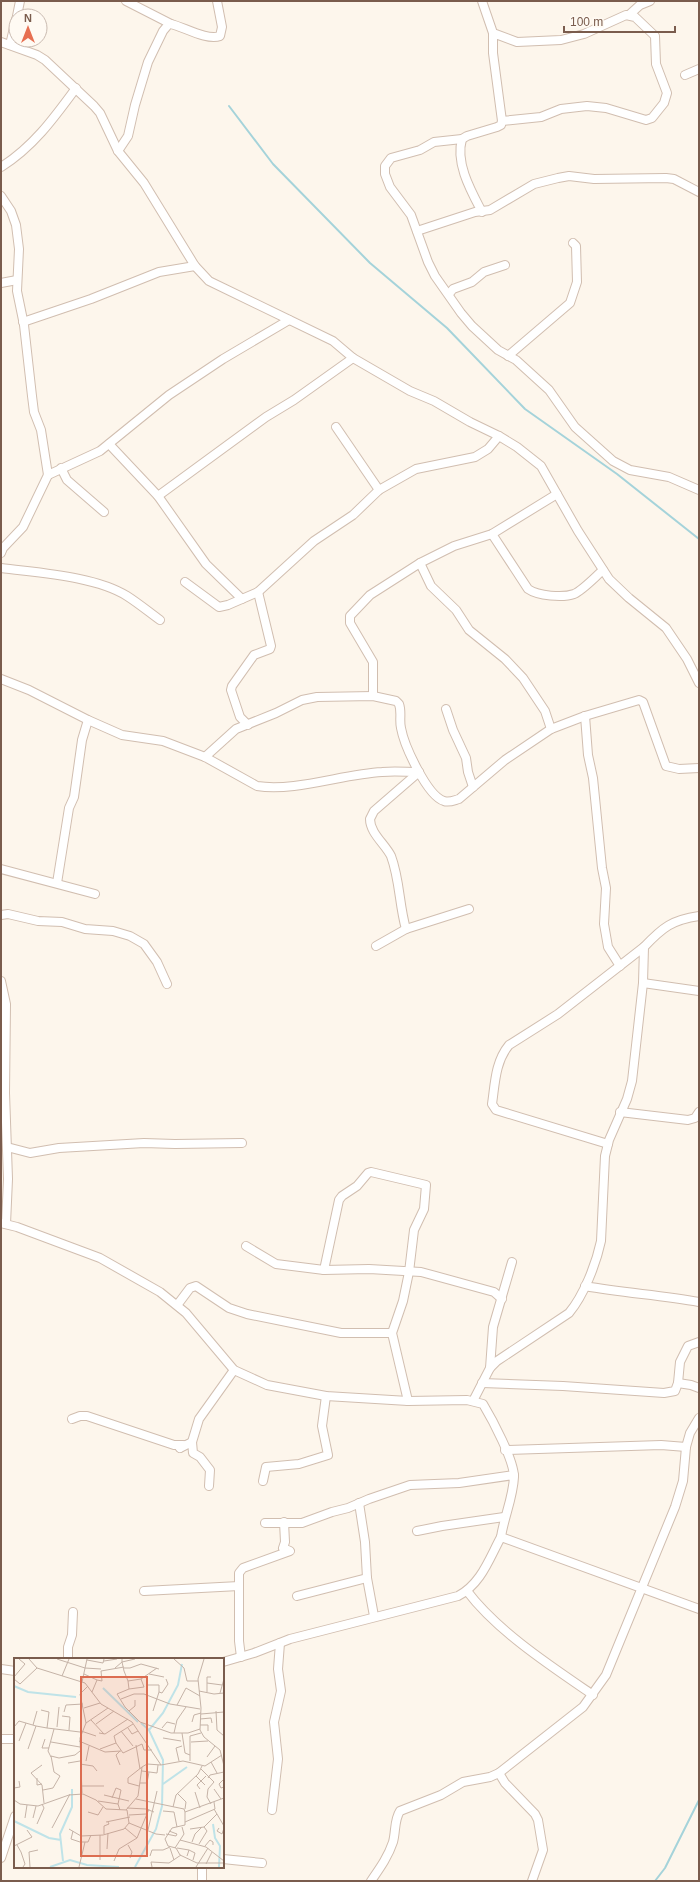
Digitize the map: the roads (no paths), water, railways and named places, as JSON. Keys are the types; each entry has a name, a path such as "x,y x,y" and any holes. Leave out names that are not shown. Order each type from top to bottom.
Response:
{"street":[{"path":"126,1 171,24 214,38 220,36 222,27 217,1"},
{"path":"482,1 493,33 493,53 502,121 501,125 462,139 434,142 420,150 391,158 388,161 385,174 390,187 406,206 435,276 461,313 472,326 498,350 516,360 549,390 574,427 613,461 630,470 669,477 699,490"},
{"path":"493,33 518,42 561,40 584,34 629,15 640,5 650,1"},
{"path":"502,121 540,117 561,109 587,106 606,108 643,120 652,118 667,96 664,82 656,64 656,40 653,34 635,17 629,15"},
{"path":"118,151 128,136 135,105 148,62 163,31 171,24"},
{"path":"18,48 37,55 45,60 76,88 100,113 118,151 144,183 196,266 209,281 333,341 353,358 410,391 434,401 518,447 541,466 603,570 619,589 666,628 687,659 699,683"},
{"path":"685,75 699,69"},
{"path":"1,167 22,153 32,144 76,88"},
{"path":"462,139 459,148 461,160 466,178 482,212"},
{"path":"417,230 475,212 482,212 497,207 534,184 568,176 594,179 666,178 674,179 699,192"},
{"path":"1,196 11,211 16,225 18,248 17,280 34,412 41,430 48,476"},
{"path":"508,356 570,303 577,282 576,246 573,243"},
{"path":"449,294 453,289 472,282 484,272 505,265"},
{"path":"23,322 91,299 160,272 196,266"},
{"path":"1,283 17,280"},
{"path":"1,553 3,548 23,528 48,476 61,468 100,451 168,394 223,359 290,320"},
{"path":"158,496 260,422 353,358"},
{"path":"336,427 379,490"},
{"path":"185,582 219,607 228,605 258,592 314,542 353,515 379,490 416,469 475,457 488,449 499,436"},
{"path":"109,444 158,496 206,564 242,599"},
{"path":"61,468 67,480 104,512"},
{"path":"373,696 373,662 350,623 350,616 370,595 420,563 454,546 492,534 557,494"},
{"path":"492,534 528,589 534,593 575,594 603,570"},
{"path":"420,563 431,586 456,610 469,630 505,659 524,678 545,711 551,729"},
{"path":"1,568 76,579 106,587 126,596 160,620"},
{"path":"248,725 240,716 231,690 232,686 254,655 270,649 271,646 258,592"},
{"path":"1,679 29,690 88,720 122,735 163,741 205,757 238,777 257,786 266,787 382,772 419,772"},
{"path":"205,757 236,729 302,700 317,697 373,696 396,701 399,704 401,727 407,748 419,772 437,796 444,801 451,801 459,799 505,760 551,729 585,716 634,701 643,702 666,766 680,769 699,768"},
{"path":"446,709 453,730 466,758 468,772 473,787"},
{"path":"585,716 588,755 593,778 602,868 606,888 604,924 608,947 620,966"},
{"path":"57,883 69,808 74,798 82,740 88,720"},
{"path":"406,928 401,912 395,870 390,855 372,828 370,819 374,812 419,772"},
{"path":"1,869 95,894"},
{"path":"376,946 406,928 469,909"},
{"path":"1,915 8,914 38,921 62,922 85,929 113,931 130,936 144,944 157,962 167,984"},
{"path":"608,1144 496,1110 492,1104 498,1067 504,1051 508,1045 558,1014 620,966 669,924 681,919 699,916"},
{"path":"473,1401 490,1368 496,1361 569,1313 577,1304 598,1253 601,1241 605,1156 620,1112 627,1099 632,1081 643,983 644,946"},
{"path":"1,981 6,1004 5,1094 7,1147 4,1224 17,1227 100,1258 160,1292 178,1304 234,1370 267,1385 326,1396 408,1401 473,1401 483,1404 506,1450 514,1475 501,1537 476,1583 467,1591 458,1596 374,1616 280,1643 224,1662"},
{"path":"643,983 699,991"},
{"path":"620,1112 688,1120 695,1118 699,1112"},
{"path":"7,1147 30,1153 59,1148 144,1143 242,1143"},
{"path":"324,1270 339,1200 342,1196 357,1186 366,1175 371,1172 422,1184 426,1188 424,1209 414,1230 404,1301 392,1333 408,1401"},
{"path":"246,1246 276,1264 324,1270 370,1269 421,1272 494,1292 502,1300"},
{"path":"490,1368 493,1327 512,1262"},
{"path":"178,1304 190,1288 196,1286 229,1308 247,1314 341,1333 392,1333"},
{"path":"585,1286 699,1302"},
{"path":"482,1383 591,1387 664,1393 675,1391 678,1383 680,1362 688,1346 699,1342"},
{"path":"209,1486 210,1470 200,1457 193,1453 192,1442 199,1419 234,1370"},
{"path":"678,1383 699,1388"},
{"path":"263,1481 266,1467 299,1464 328,1455 322,1426 326,1396"},
{"path":"72,1419 80,1416 87,1416 174,1445 183,1445 180,1448 192,1442"},
{"path":"371,1881 384,1863 389,1852 393,1840 396,1819 400,1811 441,1795 464,1782 490,1777 499,1773 584,1707 593,1695 606,1675 643,1589 675,1507 683,1482 686,1447 690,1433 699,1418"},
{"path":"506,1450 661,1445 686,1447"},
{"path":"265,1523 302,1523 410,1485 459,1483 514,1475"},
{"path":"359,1503 365,1542 366,1578 374,1616"},
{"path":"417,1531 504,1517"},
{"path":"241,1657 239,1641 239,1573 243,1568 290,1551 283,1548 285,1542 284,1522"},
{"path":"501,1537 699,1609"},
{"path":"297,1596 366,1578"},
{"path":"144,1591 239,1586"},
{"path":"467,1591 486,1614 556,1670 593,1695"},
{"path":"68,1658 68,1647 72,1635 73,1612"},
{"path":"272,1810 278,1759 274,1722 281,1691 278,1669 280,1643"},
{"path":"1,1669 14,1671"},
{"path":"1,1739 14,1739"},
{"path":"499,1773 504,1783 538,1820 543,1850 532,1881"},
{"path":"1,1858 14,1819"},
{"path":"224,1859 262,1863"},
{"path":"202,1868 202,1881"}],"waterway":[{"path":"229,106 273,164 370,263 447,328 525,409 617,474 699,539"},
{"path":"655,1881 665,1868 699,1800"}]}
